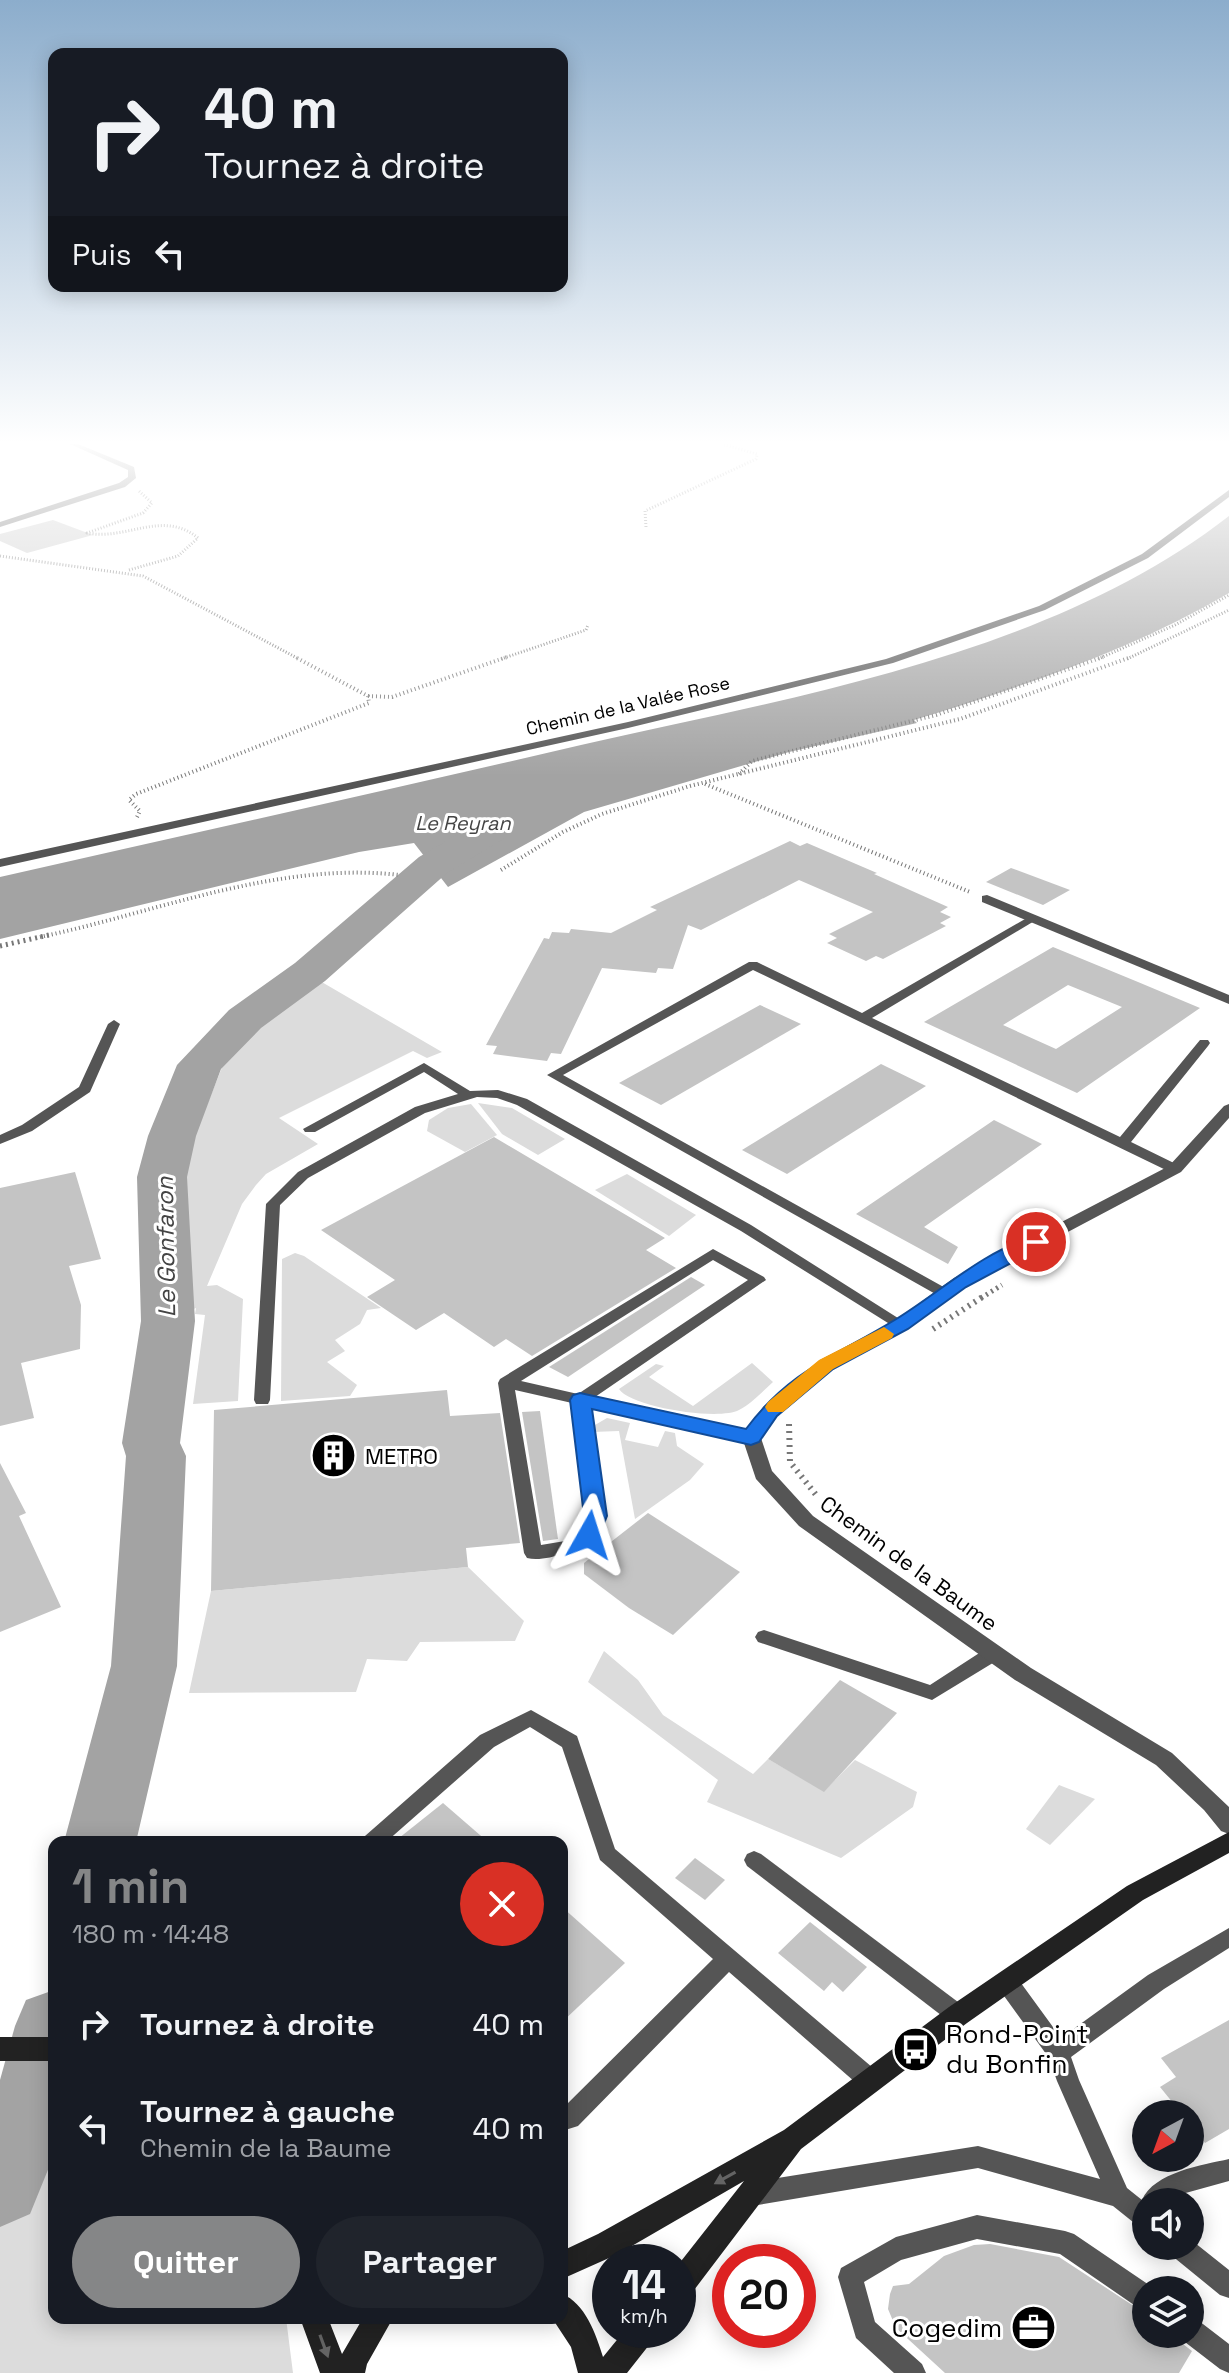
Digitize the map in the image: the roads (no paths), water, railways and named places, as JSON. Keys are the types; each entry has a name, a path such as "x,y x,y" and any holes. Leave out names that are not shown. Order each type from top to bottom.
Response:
{"street":[{"name":"Chemin de la Valée Rose","path":"0,863 628,725 889,661 1042,608 1147,555"},
{"path":"987,899 1229,1000"},
{"path":"751,1437 770,1411 826,1364 901,1325 944,1293 1175,1169 1229,1109"},
{"name":"Chemin de la Baume","path":"751,1437 763,1474 806,1521 994,1653 1164,1759 1212,1803 1229,1824"},
{"path":"568,2262 608,2244 793,2139 958,2015 1135,1893 1229,1842"},
{"path":"1,2048 48,2049"},
{"path":"696,2265 793,2139"},
{"path":"568,2315 589,2354 592,2373"},
{"path":"316,2324 334,2373"},
{"path":"351,2373 354,2359 375,2324"},
{"path":"608,2373 628,2348"}],"lane":[{"path":"862,1018 1032,918"},
{"path":"944,1293 553,1075 753,965 1175,1169"},
{"path":"0,1140 27,1128 85,1089 114,1024"},
{"path":"1123,1143 1204,1043"},
{"path":"310,1129 424,1067 468,1095"},
{"path":"262,1400 273,1204 303,1175 316,1167 420,1110 468,1095 498,1094 522,1102 746,1228 901,1325"},
{"path":"506,1383 713,1254 759,1280 580,1400"},
{"path":"506,1383 751,1437"},
{"path":"506,1383 533,1553 575,1545 589,1535 595,1516 580,1400"},
{"path":"764,1637 932,1693 994,1653"},
{"path":"379,1836 487,1741 531,1718 570,1742 607,1854 871,2081"},
{"path":"754,1860 958,2015"},
{"path":"1059,2053 1156,1982 1229,1937"},
{"path":"568,2118 728,1958"},
{"path":"1007,1982 1059,2053 1068,2081 1119,2196"},
{"path":"752,2194 978,2157 1119,2196 1132,2203"},
{"path":"1171,2188 1176,2184 1229,2170"},
{"path":"913,2373 865,2329 850,2277 896,2249 977,2227 1065,2243 1132,2288"},
{"path":"1197,2260 1229,2286"},
{"path":"1204,2341 1229,2360"}],"water":[{"name":"Le Reyran","path":"1173,555 1229,555 1229,593 1115,650 996,694 914,720 917,723 789,752 584,812 448,887 414,843 359,852 0,939 0,877 834,688 1002,637 1083,604"}],"waterway":[{"name":"Le Gonfaron","path":"102,1836 144,1666 156,1456 151,1443 168,1321 162,1177 172,1136 200,1065 245,1019 310,972 433,865 490,831"},
{"name":"Le Gonfaron","path":"0,2185 35,2100 48,2049"}],"place":[{"name":"METRO","path":"334,1456"},
{"name":"Rond-Point du Bonfin","path":"915,2049"},
{"name":"Cogedim","path":"1033,2328"}]}
